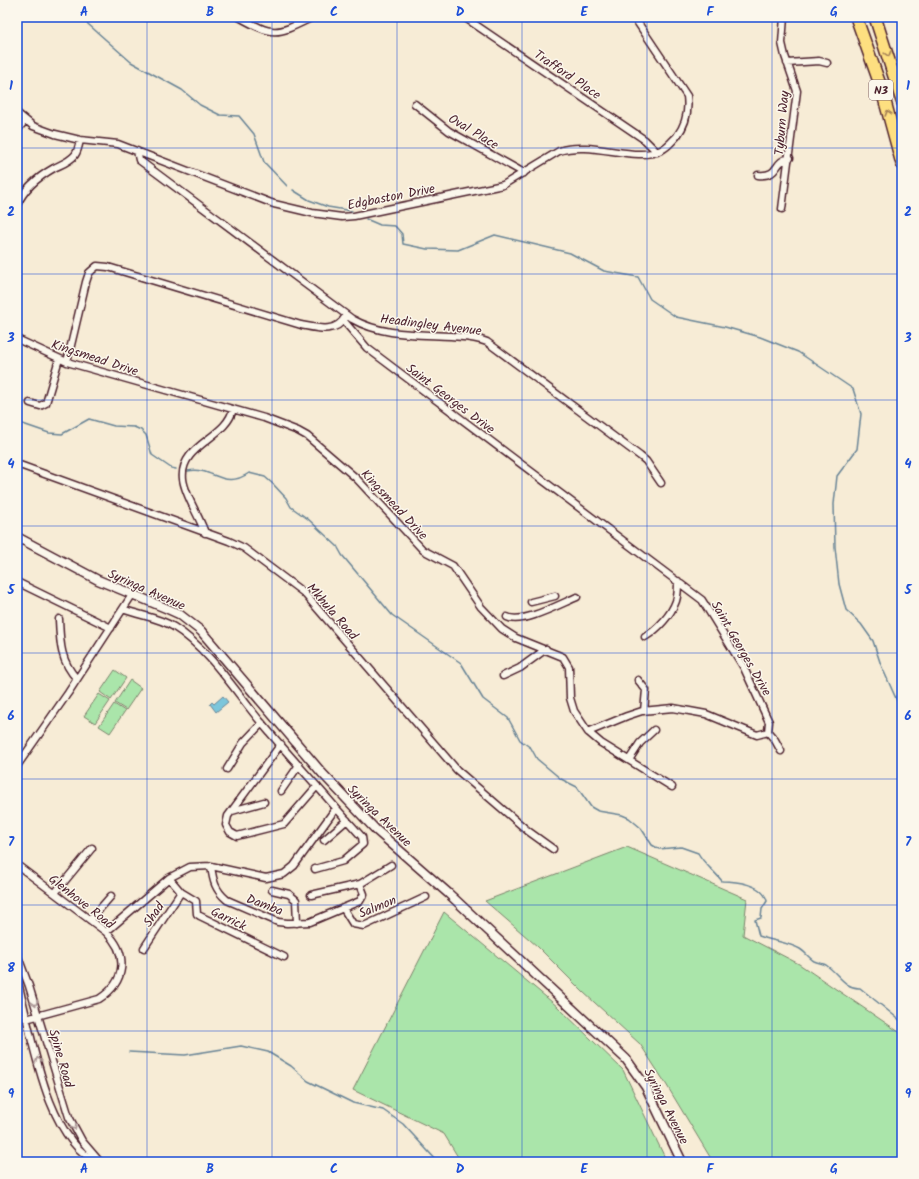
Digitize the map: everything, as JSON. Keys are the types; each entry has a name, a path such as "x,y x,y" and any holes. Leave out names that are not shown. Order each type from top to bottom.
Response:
{"highway":[{"name":"N3","path":"856,17 881,87 902,164"},
{"name":"N3","path":"875,17 902,101"}],"street":[{"path":"239,17 262,30 278,32 313,17"},
{"name":"Trafford Place","path":"464,17 645,140 657,152"},
{"path":"634,17 680,83 688,103 685,122 679,133 666,147 657,152"},
{"name":"Tyburn Way","path":"782,209 790,158 797,91 782,43 784,17"},
{"path":"787,62 819,61 827,63"},
{"name":"Oval Place","path":"416,104 449,130 524,173"},
{"name":"Edgbaston Drive","path":"17,113 26,121 43,131 80,140 112,142 274,204 342,217 354,216 503,185 559,151 569,148 589,147 641,154 657,152"},
{"path":"17,130 26,121"},
{"path":"17,205 23,194 34,182 72,158 77,150 80,140"},
{"name":"Headingley Avenue","path":"137,151 140,160 345,317 366,326 386,332 471,338 487,342 640,456 661,483"},
{"path":"758,175 767,176 771,174 782,160 790,158"},
{"path":"67,362 86,282 89,273 96,266 108,267 295,324 332,329 339,326 345,317"},
{"name":"Saint Georges Drive","path":"345,317 367,348 702,600 722,631 759,698 769,722 770,730 768,732 775,740 781,751"},
{"name":"Kingsmead Drive","path":"17,339 67,362 233,409 298,431 314,442 356,478 423,550 453,566 481,607 496,623 516,638 558,654 566,661 569,674 570,698 574,711 588,732 601,743 672,787"},
{"path":"30,403 40,406 46,403 59,359"},
{"path":"205,533 184,485 184,469 189,457 227,422 233,409"},
{"name":"Mkhula Road","path":"17,464 244,548 304,593 457,770 528,831 553,849"},
{"name":"Syringa Avenue","path":"17,537 98,580 179,614 201,631 322,773 376,830 448,893 617,1050 633,1068 646,1087 682,1162"},
{"path":"17,582 111,628"},
{"path":"645,637 660,626 673,606 676,600 678,582"},
{"path":"17,765 77,679 132,595"},
{"path":"531,602 555,596"},
{"path":"507,617 516,619 529,616 577,597"},
{"path":"123,609 137,614 158,618 188,637 214,664 262,723 364,839 363,844 343,862 315,870"},
{"path":"59,619 62,655 68,668 77,679"},
{"path":"503,676 520,668 546,649"},
{"path":"638,680 646,690 644,711"},
{"path":"588,732 627,716 644,711 673,708 686,709 706,714 758,735 768,732"},
{"path":"580,722 588,727 602,726"},
{"path":"227,769 243,743 262,723"},
{"path":"601,743 596,734 602,726"},
{"path":"629,760 640,743 654,730"},
{"path":"281,744 227,819 226,824 230,832 237,836 284,824 317,786"},
{"path":"281,791 299,765"},
{"path":"232,811 264,802"},
{"path":"106,932 169,878 190,867 211,866 266,878 284,874 294,866 336,808"},
{"path":"324,840 347,820"},
{"path":"55,893 92,848"},
{"name":"Glenhove Road","path":"17,865 106,932 115,941 122,962 117,983 109,992 99,999 26,1019"},
{"path":"311,895 360,884 391,865"},
{"name":"Damba","path":"211,866 215,888 227,900 278,922 310,922 360,901 363,897 363,891 360,884"},
{"name":"Garrick","path":"169,878 181,892 196,901 198,914 200,916 284,957"},
{"path":"272,890 289,894 296,900 297,923"},
{"name":"Shad","path":"144,948 181,892"},
{"path":"90,920 111,896"},
{"name":"Salmon","path":"343,908 353,924 364,926 426,897"},
{"name":"Spine Road","path":"17,954 22,964 39,1016 69,1118 74,1129 99,1162"},
{"name":"Spine Road","path":"17,979 26,1019 50,1105 60,1125 76,1147 91,1159 99,1162"},
{"path":"43,1079 56,1076"}],"green space":[{"path":"115,670 126,678 111,700 100,692"},
{"path":"130,680 141,688 126,710 115,703"},
{"path":"99,694 110,701 95,723 84,716"},
{"path":"114,704 125,711 110,733 99,726"},
{"path":"627,847 747,899 743,935 799,964 902,1034 902,1162 713,1162 640,1044 583,992 537,946 485,901"},
{"path":"444,912 558,1007 623,1070 667,1162 461,1162 444,1134 353,1090"}],"water":[{"path":"223,696 228,702 216,712 210,704 212,702 214,704"}],"waterway":[{"path":"80,17 131,62 182,90 200,105 220,115 239,116 254,134 264,162 287,186"},
{"path":"293,190 309,200 328,207 352,211"},
{"path":"366,219 380,225 395,226 402,234 403,244 427,249 458,250 495,235 570,253 604,271 638,277 650,299 676,317 725,327 760,337 798,352 853,389 861,414 857,449 837,476 834,504 835,547 839,584 846,610 861,624 873,641 881,665 902,712"},
{"path":"17,422 49,433 62,434 89,419 114,426 134,427 141,430 146,435 152,455 171,468 176,469"},
{"path":"188,471 197,470 232,480 249,473 265,477 286,498 291,507 308,519 337,546 342,555 392,615 461,663 483,699 508,718 520,740 531,748 537,759 561,779 577,787 591,807 598,811 622,815 629,818 641,828 652,845 659,849 681,847 698,853 703,861 722,881 741,883 755,887 764,895 767,901 762,909 761,918 755,920 759,936 800,949 814,961 826,965 850,986 860,988 902,1022"},
{"path":"129,1052 185,1055 241,1046 268,1052 291,1066 308,1081 353,1103 383,1110 403,1124 438,1162"}]}
